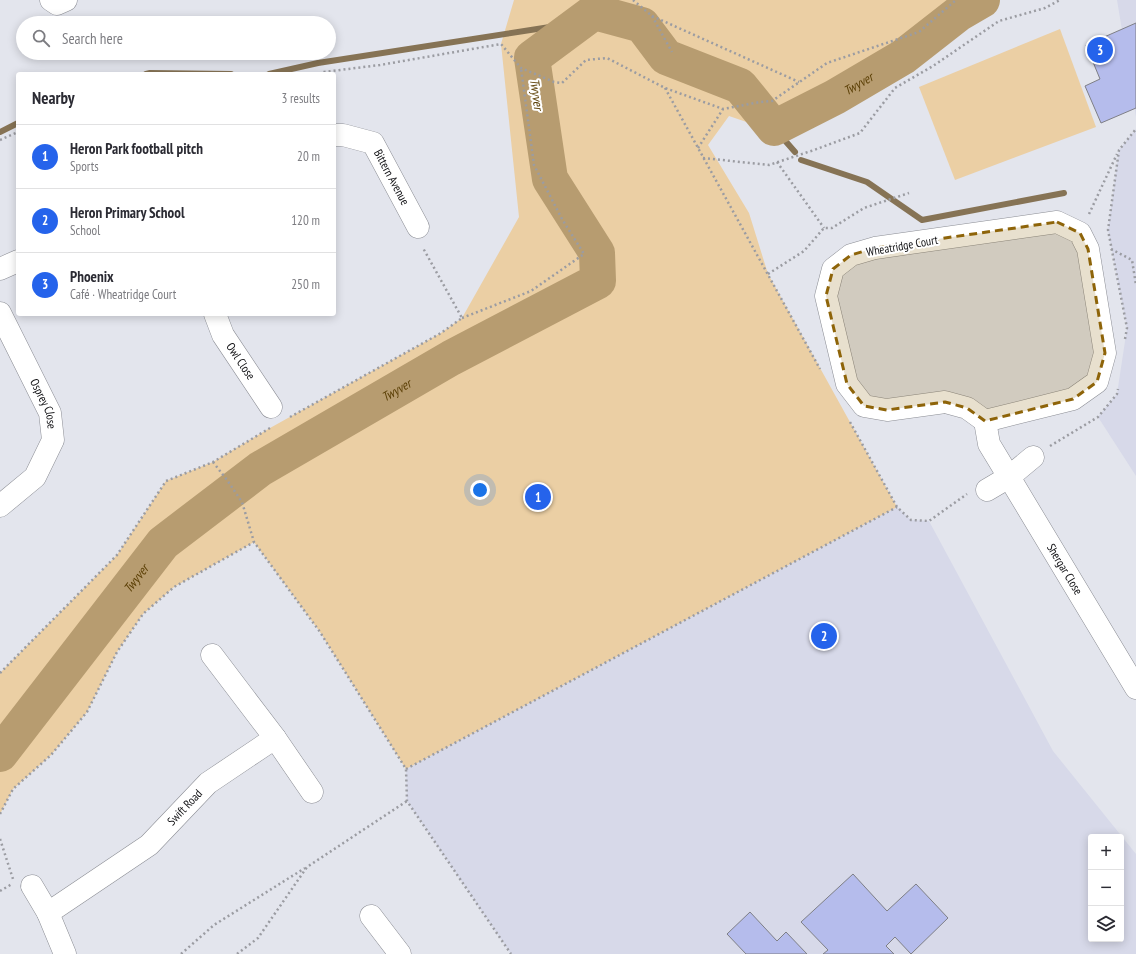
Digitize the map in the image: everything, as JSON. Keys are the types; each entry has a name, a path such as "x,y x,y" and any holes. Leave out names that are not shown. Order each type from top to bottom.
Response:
{"street":[{"path":"51,0 57,4 66,0"},
{"name":"Bittern Avenue","path":"336,135 343,135 373,143 418,227"},
{"name":"Wheatridge Court","path":"985,421 967,408 945,402 886,410 864,406 847,384 826,296 833,269 851,255 875,248 1057,222 1080,233"},
{"path":"985,421 1073,399 1097,382 1105,353 1088,249 1080,233"},
{"path":"0,269 16,262"},
{"name":"Osprey Close","path":"0,313 50,413 52,440 35,478 0,506"},
{"name":"Owl Close","path":"216,316 223,335 262,377 277,417"},
{"name":"Shergar Close","path":"985,421 989,444 1136,688"},
{"path":"980,490 1009,477 1033,457"},
{"path":"212,655 275,738 312,792"},
{"name":"Swift Road","path":"48,913 149,845 208,783 275,738"},
{"path":"32,886 48,913 65,954"},
{"path":"371,916 400,954"}],"path":[{"path":"633,0 652,16 800,82"},
{"path":"324,72 380,65 501,44 521,68 554,82 562,83 586,60 607,58 665,88 723,109 772,101 827,63 919,32 956,0"},
{"path":"703,158 769,165 860,133 896,88 933,66 999,20 1045,8 1060,0"},
{"path":"652,16 672,52"},
{"path":"0,673 117,555 166,481 212,462 277,417 441,333 462,318 531,291 584,254 562,219 534,165 521,68"},
{"path":"665,88 821,370"},
{"path":"698,148 723,109"},
{"path":"0,140 16,133"},
{"path":"1080,233 1119,150"},
{"path":"777,162 824,228"},
{"path":"768,274 804,251 824,228 832,228 864,208 907,193"},
{"path":"418,227 418,237 462,318"},
{"path":"1111,249 1132,260 1136,285"},
{"path":"848,418 897,507 911,520 929,521 980,490"},
{"path":"212,462 242,502 254,542 320,632 406,769 407,801 511,954"},
{"path":"406,769 897,507"},
{"path":"0,814 13,789 51,754 87,712 116,652 143,614 174,587 254,542"},
{"path":"181,954 214,924 307,867 407,801"},
{"path":"0,839 14,883 0,891"},
{"path":"237,954 258,938 307,867"}],"highlighted area":[{"path":"1057,222 1080,233 1088,249 1105,353 1097,382 1073,399 985,421 967,408 945,402 887,410 864,406 847,384 826,296 833,269 851,255 875,248"}],"shaded area":[{"path":"514,0 982,0 958,14 903,57 835,97 781,134 729,116 708,145 749,213 768,274 897,507 406,769 320,632 254,542 174,587 143,614 117,652 87,712 51,755 13,789 0,814 0,673 117,555 166,481 213,462 270,428 441,333 462,318 519,217 501,44"},
{"path":"1117,0 1136,0 1136,117 1127,60"},
{"path":"1060,29 1096,127 955,180 919,87"},
{"path":"1136,129 1136,476 1098,417 1117,394 1127,328 1108,230 1119,150"},
{"path":"897,507 911,520 929,521 1053,751 1120,834 1088,834 1088,942 1124,942 1124,839 1136,854 1136,954 511,954 407,801 406,769"}],"building":[{"path":"1136,23 1136,108 1101,123 1085,86 1100,79 1086,45"},
{"path":"853,874 887,911 916,884 948,918 911,954 895,937 886,946 894,954 823,954 828,950 801,922"},
{"path":"750,912 777,941 786,932 807,954 746,954 727,934"}],"waterway":[{"name":"Twyver","path":"0,754 163,543 260,469 451,358 598,281 597,253 550,179 532,58 594,12 642,25 666,57 740,86 774,128 835,97 903,57 958,14 982,0"},
{"name":"Twyver","path":"278,72 318,63 550,27 594,12"},
{"name":"Twyver","path":"0,132 16,124"},
{"path":"774,128 795,152"},
{"path":"801,160 867,182 922,220 1064,193"}],"place":[{"name":"Phoenix","path":"1100,50"},
{"name":"Heron Park football pitch","path":"538,497"},
{"name":"Heron Primary School","path":"824,636"}]}
